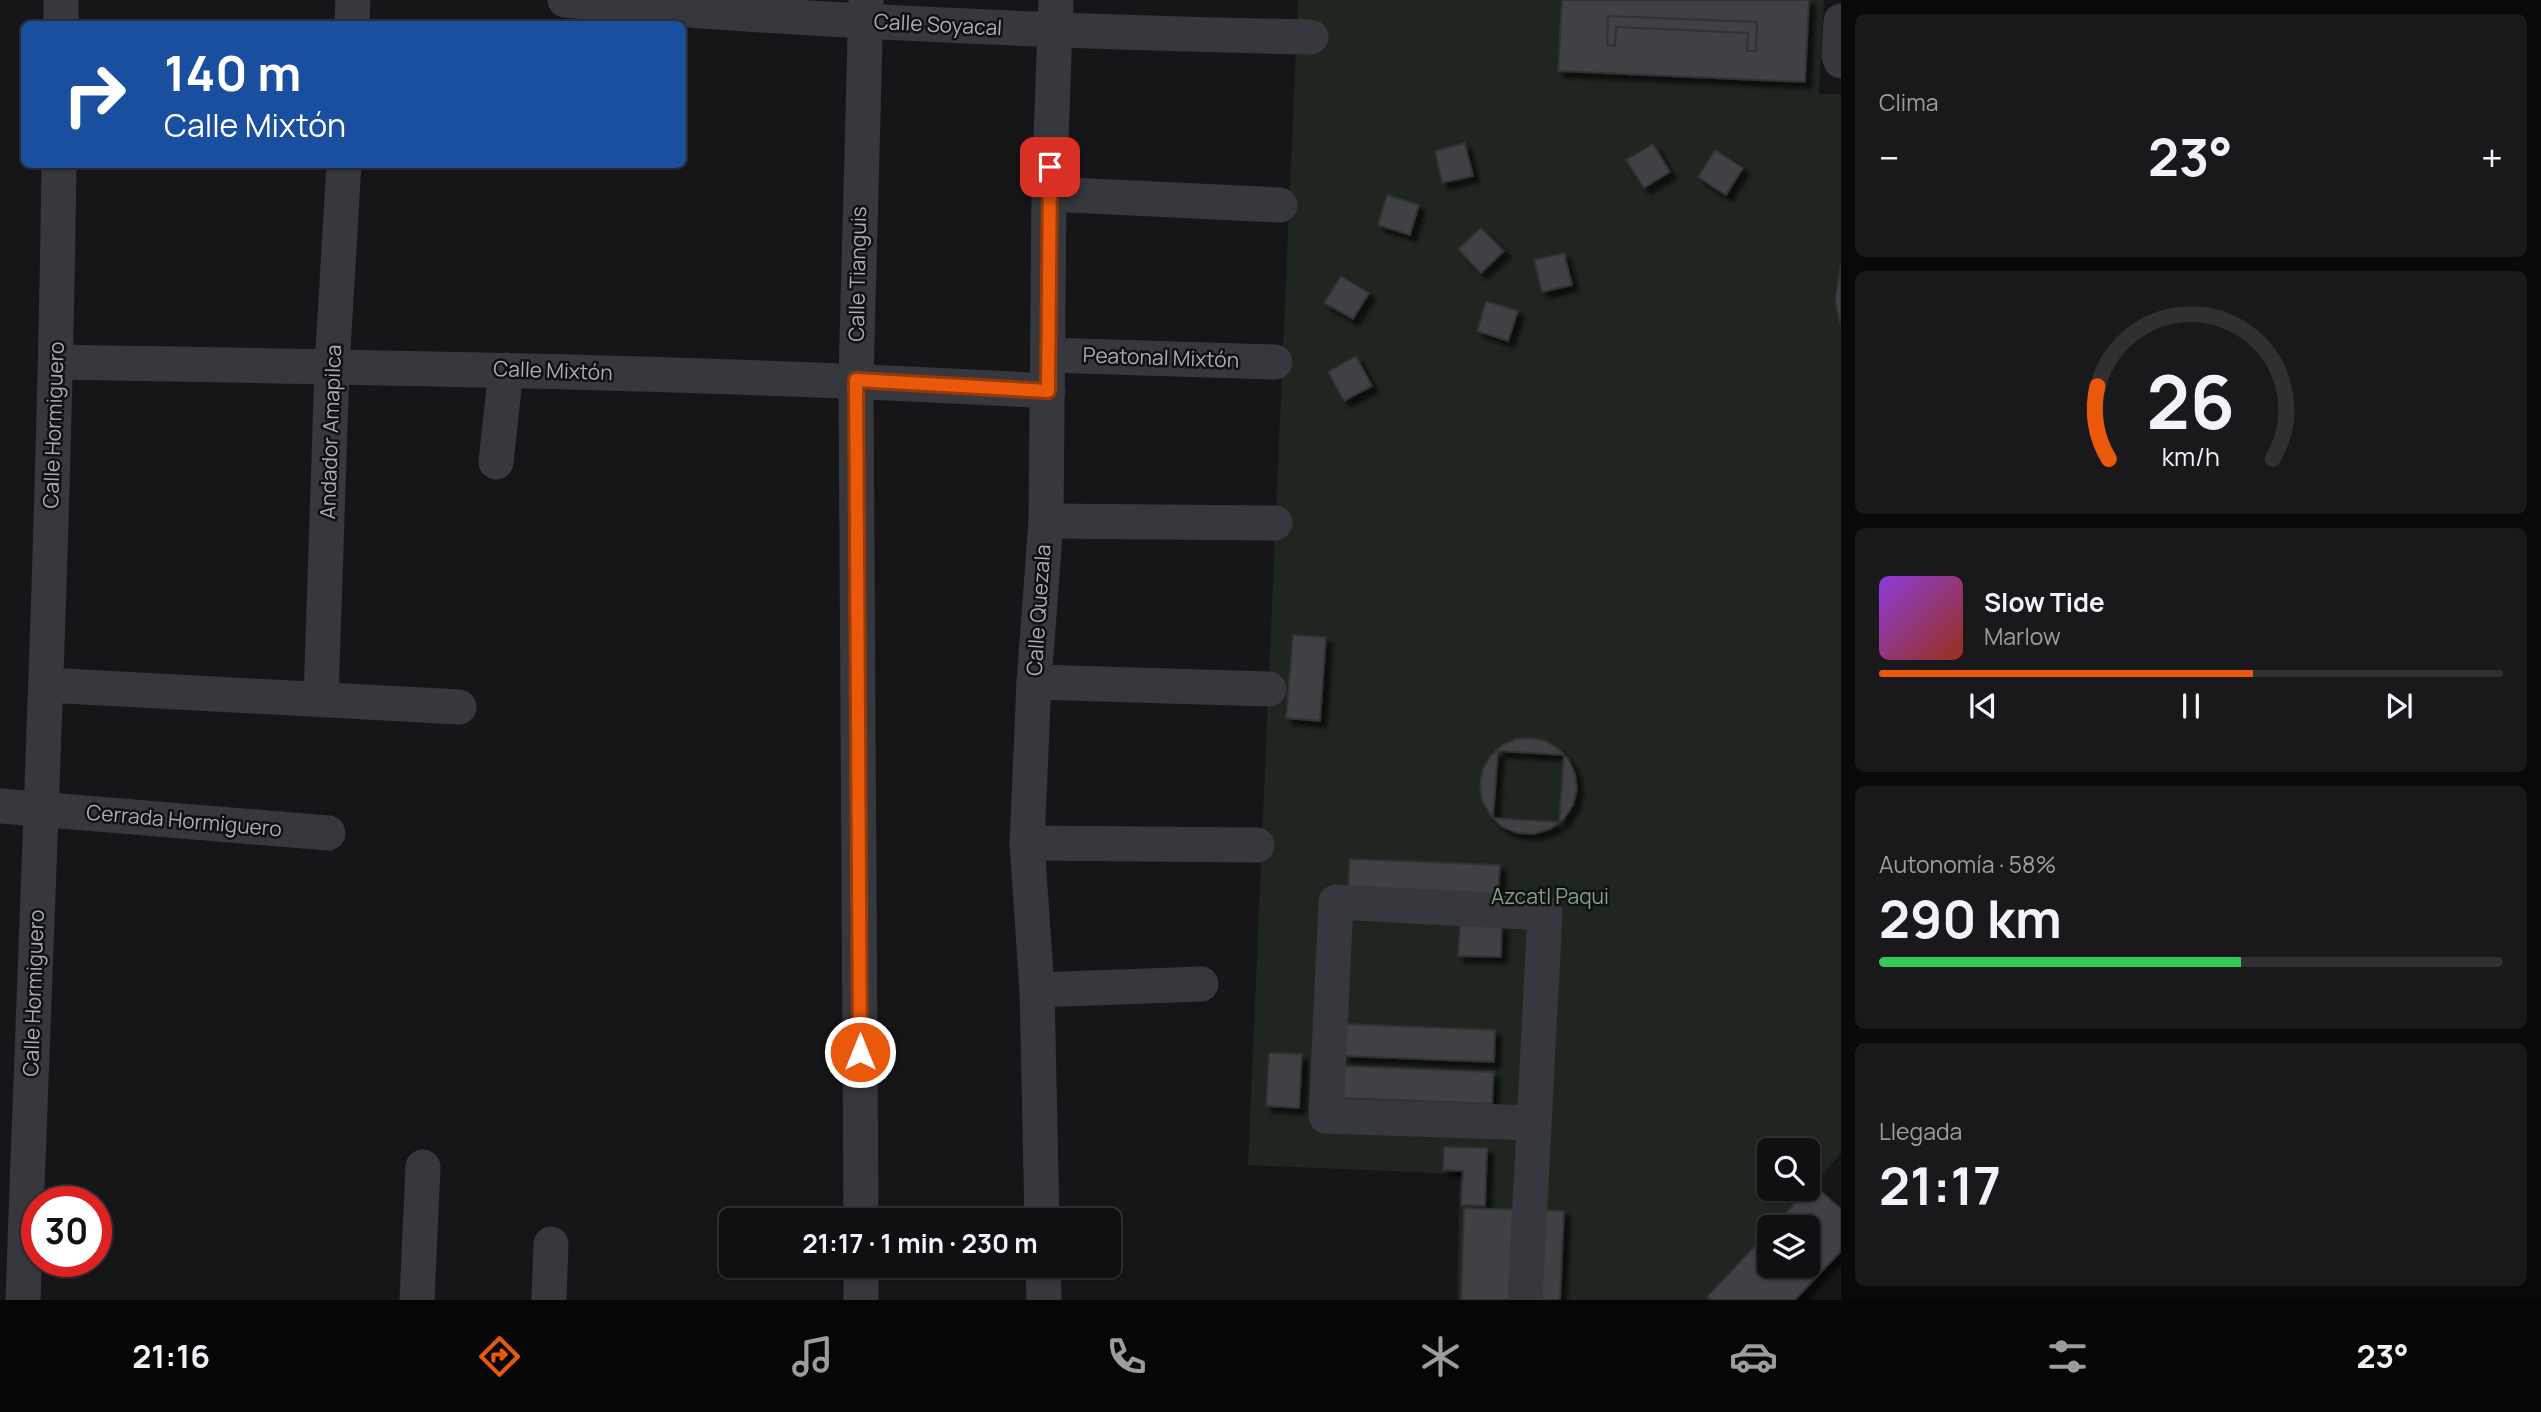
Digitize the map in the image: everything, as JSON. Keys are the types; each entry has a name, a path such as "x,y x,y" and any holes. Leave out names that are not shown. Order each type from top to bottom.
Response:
{"street":[{"path":"61,0 61,21"},
{"path":"352,21 353,0"},
{"name":"Calle Soyacal","path":"578,9 689,5 1055,16 1311,37"},
{"name":"Calle Tianguis","path":"861,1208 856,380 865,11"},
{"name":"Calle Quezala","path":"1042,1208 1037,990 1027,843 1034,682 1046,521 1049,194 1055,16"},
{"path":"1841,21 1841,61"},
{"name":"Calle Hormiguero","path":"23,1300 15,1119 40,808 46,685 57,362 59,168"},
{"name":"Andador Amapilca","path":"321,699 332,367 344,168"},
{"path":"1049,194 1280,205"},
{"name":"Peatonal Mixtón","path":"1048,355 1275,362"},
{"name":"Calle Mixtón","path":"57,362 506,370 856,380 1048,391"},
{"path":"496,462 506,370"},
{"path":"1046,521 1275,523"},
{"path":"1034,682 1269,689"},
{"path":"46,685 459,707"},
{"name":"Cerrada Hormiguero","path":"0,806 328,833"},
{"path":"1027,843 1257,845"},
{"path":"1525,1300 1545,913 1336,902 1326,1116 1532,1124"},
{"path":"1037,990 1201,984"},
{"path":"417,1300 423,1167"},
{"path":"549,1300 551,1244"},
{"path":"861,1278 861,1300"},
{"path":"1043,1278 1044,1300"}],"green space":[{"name":"Azcatl Paqui","path":"1298,0 1824,0 1819,94 1841,94 1841,1154 1820,1177 1820,1138 1757,1138 1757,1201 1797,1201 1784,1215 1757,1215 1757,1244 1708,1297 1711,1300 1457,1300 1460,1174 1248,1165"}],"building":[{"path":"1562,0 1809,0 1805,82 1558,71"},
{"path":"1608,16 1757,22 1756,51 1747,51 1748,33 1616,27 1615,46 1607,45"},
{"path":"1465,143 1473,176 1442,183 1435,151"},
{"path":"1653,144 1670,172 1644,188 1626,160"},
{"path":"1715,150 1743,168 1726,195 1698,177"},
{"path":"1387,195 1419,205 1410,235 1378,225"},
{"path":"1481,228 1504,251 1481,273 1458,249"},
{"path":"1564,253 1572,285 1542,292 1534,260"},
{"path":"1841,264 1841,326 1835,301"},
{"path":"1341,276 1369,293 1353,319 1324,303"},
{"path":"1486,301 1518,311 1508,341 1477,331"},
{"path":"1356,356 1372,386 1344,401 1328,372"},
{"path":"1293,635 1326,637 1320,721 1286,718"},
{"path":"1516,739 1546,741 1559,749 1569,760 1577,789 1573,805 1564,819 1550,829 1534,834 1517,833 1502,827 1493,818 1490,815 1482,800 1480,784 1483,769 1490,756 1502,745","holes":["1498,751 1564,755 1559,822 1493,818"]},
{"path":"1350,859 1500,865 1498,898 1348,891"},
{"path":"1460,924 1502,925 1501,957 1458,956"},
{"path":"1346,1024 1495,1030 1494,1062 1344,1056"},
{"path":"1269,1053 1302,1054 1299,1108 1266,1106"},
{"path":"1344,1066 1494,1072 1492,1104 1342,1098"},
{"path":"1444,1147 1487,1148 1485,1206 1461,1205 1463,1171 1443,1170"},
{"path":"1820,1190 1841,1209 1841,1251 1820,1273 1820,1215 1784,1215 1797,1201 1820,1201"},
{"path":"1464,1208 1564,1211 1560,1300 1461,1300"},
{"path":"1757,1244 1757,1278 1816,1278 1795,1300 1711,1300 1707,1297"}],"route":[{"path":"860,1052 856,380 1048,391 1050,167"}]}
